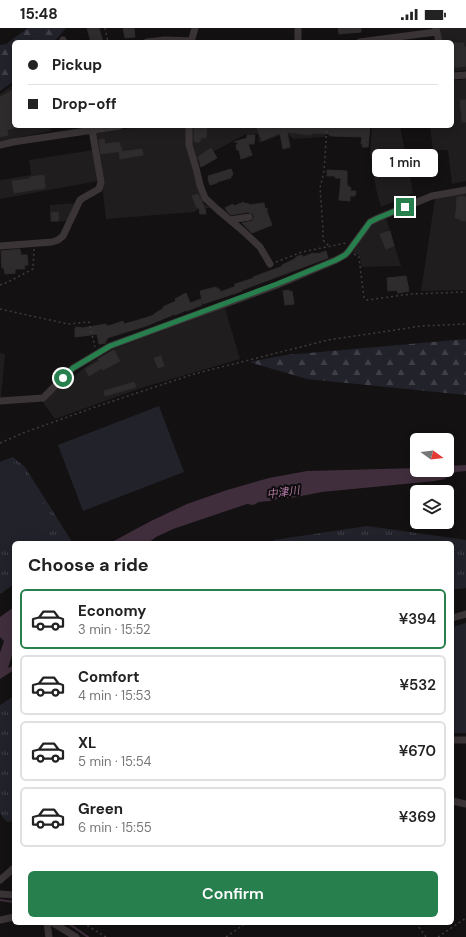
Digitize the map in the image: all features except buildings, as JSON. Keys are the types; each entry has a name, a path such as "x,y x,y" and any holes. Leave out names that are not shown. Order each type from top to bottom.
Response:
{"street":[{"path":"192,40 195,28"},
{"path":"298,28 298,40"},
{"path":"373,40 436,30 438,40"},
{"path":"454,76 466,75"},
{"path":"0,145 89,128 92,130 101,182 98,188 80,200 63,236 58,240 52,242 0,246"},
{"path":"189,128 189,145 205,198 260,247 270,264"},
{"path":"0,401 43,398 73,368 110,346 277,284 336,260 348,252 370,222 432,196 466,190"},
{"path":"230,220 249,217"},
{"path":"454,617 466,614"},
{"path":"454,740 466,740"},
{"path":"454,801 466,804"},
{"path":"0,880 12,870"},
{"path":"0,894 12,894"},
{"path":"0,920 12,917"},
{"path":"47,925 49,937"},
{"path":"56,925 76,937"}],"path":[{"path":"105,28 108,40"},
{"path":"327,128 324,170 320,188 324,229 323,240 329,246"},
{"path":"270,264 302,252 356,241"},
{"path":"0,285 33,268 34,243"},
{"path":"348,252 359,257 364,298 367,300 411,294 466,292"},
{"path":"0,309 68,324 90,322 96,354"},
{"path":"0,443 24,432 90,408 202,372 328,340 421,326 466,324"},
{"path":"438,937 466,918"},
{"path":"86,925 106,937"},
{"path":"226,937 243,925"},
{"path":"417,925 426,937"}],"shaded area":[{"path":"439,28 466,28 466,70 454,72 454,40 442,40"},
{"path":"466,79 466,181 452,184 448,150 433,150 430,128 454,128 454,81"},
{"path":"12,85 12,128 50,128 51,131 0,141 0,94"},
{"path":"129,128 186,128 195,171 204,204 211,208 198,209 194,212 106,219 95,133"},
{"path":"191,128 326,128 325,137 293,139 287,133 259,143 258,134 246,134 196,161 191,144"},
{"path":"372,128 400,128 413,193 381,207 376,189 370,154"},
{"path":"93,150 98,181 0,199 0,180 31,175 29,160"},
{"path":"466,193 466,290 421,291 435,199"},
{"path":"77,203 68,221 50,222 50,205"},
{"path":"386,218 401,266 361,267 360,256 353,252 366,232 377,221"},
{"path":"225,308 240,359 141,388 55,419 42,401 92,362 111,350"},
{"path":"0,353 5,354 1,397 0,397"}],"green space":[{"path":"28,28 66,28 56,40 12,40 12,82 0,91 0,45 6,44"},
{"path":"466,339 466,395 307,379 249,362 286,355"},
{"path":"159,406 184,472 83,511 58,445"},
{"path":"13,457 25,467 71,541 12,541 12,585 0,594 0,462"},
{"path":"9,462 19,465 56,523 37,541 12,541 12,548 0,547 0,467"},
{"path":"367,526 466,540 466,588 454,589 454,541 274,540"},
{"path":"466,623 466,733 454,733 454,626"},
{"path":"12,697 12,821 9,822 6,821 0,813 0,705"}],"water":[{"path":"466,465 466,471 454,473 454,466"},
{"name":"中津川","path":"410,468 410,477 446,477 445,479 435,481 322,492 259,502 253,505 247,504 173,529 151,541 114,541 187,504 227,490 269,478 307,471"},
{"path":"12,608 12,655 8,668 12,666 12,671 0,679 0,653 4,641 0,637 0,617"}],"waterway":[{"path":"0,900 12,902"},
{"path":"71,925 88,937"}],"route":[{"path":"63,378 73,368 110,346 277,284 336,260 348,252 370,222 405,207"}]}
